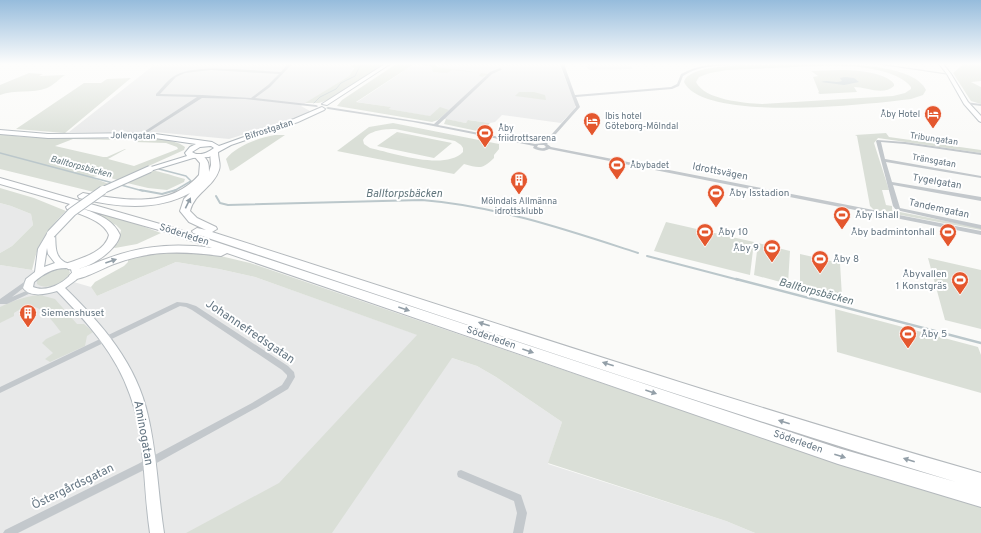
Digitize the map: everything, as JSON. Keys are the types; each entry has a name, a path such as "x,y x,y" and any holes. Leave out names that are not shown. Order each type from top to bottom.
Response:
{"highway":[{"path":"213,148 216,166 214,173 186,204 185,212 187,215 206,226 301,264"},
{"path":"83,196 132,203 165,199 182,192 196,183 205,173 205,161 193,152"},
{"name":"Söderleden","path":"0,173 83,196 301,264 751,412 981,481"},
{"name":"Söderleden","path":"0,181 170,230 838,456 981,498"},
{"path":"39,192 99,220 111,228 115,233 114,241 102,252 70,269"},
{"path":"70,269 103,263 127,255 169,248 222,253 275,265"}],"street":[{"name":"Idrottsvägen","path":"162,89 157,94 252,99 321,107 435,125 536,145 536,148 539,149 547,146 981,233"},
{"path":"252,99 265,89"},
{"name":"Bifrostgatan","path":"193,152 233,143 296,121 349,89"},
{"path":"435,125 474,89"},
{"path":"547,146 577,110 578,106 571,89"},
{"path":"574,96 661,89"},
{"path":"958,89 966,103 981,120"},
{"path":"141,135 202,96"},
{"path":"966,103 981,105"},
{"name":"Jolengatan","path":"0,132 27,135 164,139 184,142 193,152"},
{"name":"Jolengatan","path":"58,136 141,135 173,138 213,148"},
{"name":"Tribungatan","path":"884,140 981,154"},
{"name":"Tandemgatan","path":"884,140 878,141 898,209 981,227"},
{"name":"Bifrostgatan","path":"193,152 213,148"},
{"path":"150,169 193,152"},
{"path":"39,273 42,249 46,241 65,217 85,201 108,187 193,152"},
{"path":"173,161 194,159 205,164"},
{"name":"Tränsgatan","path":"884,160 981,177"},
{"name":"Tygelgatan","path":"890,183 981,199"},
{"path":"51,234 50,248 54,257 70,269"},
{"path":"0,303 39,273 70,269"},
{"path":"0,303 33,290 46,290 58,287 68,282 70,269"},
{"path":"29,281 28,288 33,290"},
{"name":"Aminogatan","path":"58,287 107,339 120,358 134,388 142,414 157,533"},
{"name":"Johannefredsgatan","path":"107,339 179,304 187,305 285,368 291,374 289,382 278,392 149,462"},
{"path":"0,390 107,339"},
{"name":"Östergårdsgatan","path":"8,533 149,462"},
{"path":"461,474 518,498 522,513 518,533"}],"shaded area":[{"path":"0,89 44,89 12,92 0,95"},
{"path":"75,89 118,89 65,133 16,129"},
{"path":"124,89 328,89 301,106 310,111 305,115 229,139 155,132 69,132"},
{"path":"328,89 345,89 328,100 319,103 305,103"},
{"path":"359,89 376,89 356,102 391,107 389,109 430,116 440,107 449,110 438,120 432,122 337,106 342,100"},
{"path":"377,89 569,89 576,105 561,123 502,115 495,122 490,123 469,120 466,123 389,109 390,107 357,102"},
{"path":"691,89 702,89 716,97 745,103 762,104 893,96 905,93 911,89 926,90 923,95 911,99 827,107 790,108 754,107 722,103 698,95"},
{"path":"818,89 855,89 857,92 820,94 818,93"},
{"path":"869,89 890,89 880,91"},
{"path":"963,89 981,89 981,104 971,101"},
{"path":"519,92 534,92 545,95 546,100 515,96"},
{"path":"446,119 466,123 468,120 490,123 482,132 444,124"},
{"name":"Åby friidrottsarena","path":"393,123 499,144 499,149 494,155 494,158 486,165 477,167 464,164 454,174 337,151 369,127","holes":["395,129 455,141 461,145 463,152 455,157 444,160 432,160 418,159 370,148 364,144 363,140 373,132"]},
{"path":"397,132 452,143 434,158 377,146"},
{"path":"886,133 889,137 981,150 981,153 878,138 874,143 889,190 882,190 886,205 892,206 892,210 981,228 981,230 874,210 870,206 857,136 855,135"},
{"path":"0,134 24,137 123,139 73,139 55,146 103,157 107,157 126,149 108,159 134,166 178,149 177,147 166,143 134,142 153,138 168,140 181,144 185,147 184,150 142,169 185,179 184,182 167,190 148,188 102,175 93,178 109,184 94,192 0,169"},
{"path":"275,135 285,135 230,171 226,159 235,150 255,140"},
{"path":"0,188 34,198 66,211 54,224 40,244 32,270 0,265 0,253 12,246 33,225 31,214 0,203"},
{"path":"0,203 31,214 33,225 12,246 0,253"},
{"path":"81,207 161,233 137,244 115,248 113,247 118,243 121,230 116,225 79,209"},
{"name":"Åby 10","path":"666,222 754,242 750,275 654,251"},
{"name":"Åby 9","path":"758,243 790,251 788,284 754,275"},
{"path":"162,251 212,254 250,263 760,437 981,506 981,533 755,533 726,521 548,463 562,422 496,377 477,366 452,358 332,533 186,533 279,483 417,335 255,277 176,262 97,296 91,287 95,282 124,266 128,262 128,258"},
{"name":"Åby 8","path":"800,254 840,263 842,297 800,286"},
{"name":"Åbyvallen 1 Konstgräs","path":"928,258 981,270 981,329 945,320"},
{"path":"176,262 255,277 418,335 452,358 477,366 496,377 562,422 548,464 726,521 755,533 0,533 0,265 32,270 91,287 97,296"},
{"path":"63,268 69,270 70,273 68,277 60,283 46,287 37,284 39,277 45,273"},
{"path":"40,295 55,299 77,324 84,324 93,332 87,336 85,346 50,362 45,359 53,353 42,343 46,339 61,332 46,314 36,307 22,309 14,313 14,316 0,323 0,307 29,296"},
{"name":"Åby 5","path":"835,309 978,347 981,355 981,393 837,352"}],"waterway":[{"path":"314,103 320,97 336,89"},
{"name":"Balltorpsbäcken","path":"0,153 113,183"},
{"name":"Balltorpsbäcken","path":"159,169 186,176 191,181 175,190"},
{"name":"Balltorpsbäcken","path":"121,185 143,191"},
{"name":"Balltorpsbäcken","path":"140,190 162,194 175,190"},
{"name":"Balltorpsbäcken","path":"216,196 220,203 228,205 422,200 450,203 505,213 532,220 638,253"},
{"name":"Balltorpsbäcken","path":"647,256 739,280"},
{"name":"Balltorpsbäcken","path":"736,279 981,343"}],"place":[{"name":"Åby Hotel","path":"933,129"},
{"name":"Ibis hotel Göteborg-Mölndal","path":"592,136"},
{"name":"Åby friidrottsarena","path":"485,148"},
{"name":"Åbybadet","path":"617,180"},
{"name":"Mölndals Allmänna idrottsklubb","path":"519,195"},
{"name":"Åby Isstadion","path":"716,208"},
{"name":"Åby Ishall","path":"842,230"},
{"name":"Åby 10","path":"705,247"},
{"name":"Åby badmintonhall","path":"948,247"},
{"name":"Åby 9","path":"772,263"},
{"name":"Åby 8","path":"820,274"},
{"name":"Åbyvallen 1 Konstgräs","path":"960,295"},
{"name":"Siemenshuset","path":"28,328"},
{"name":"Åby 5","path":"908,349"}]}
